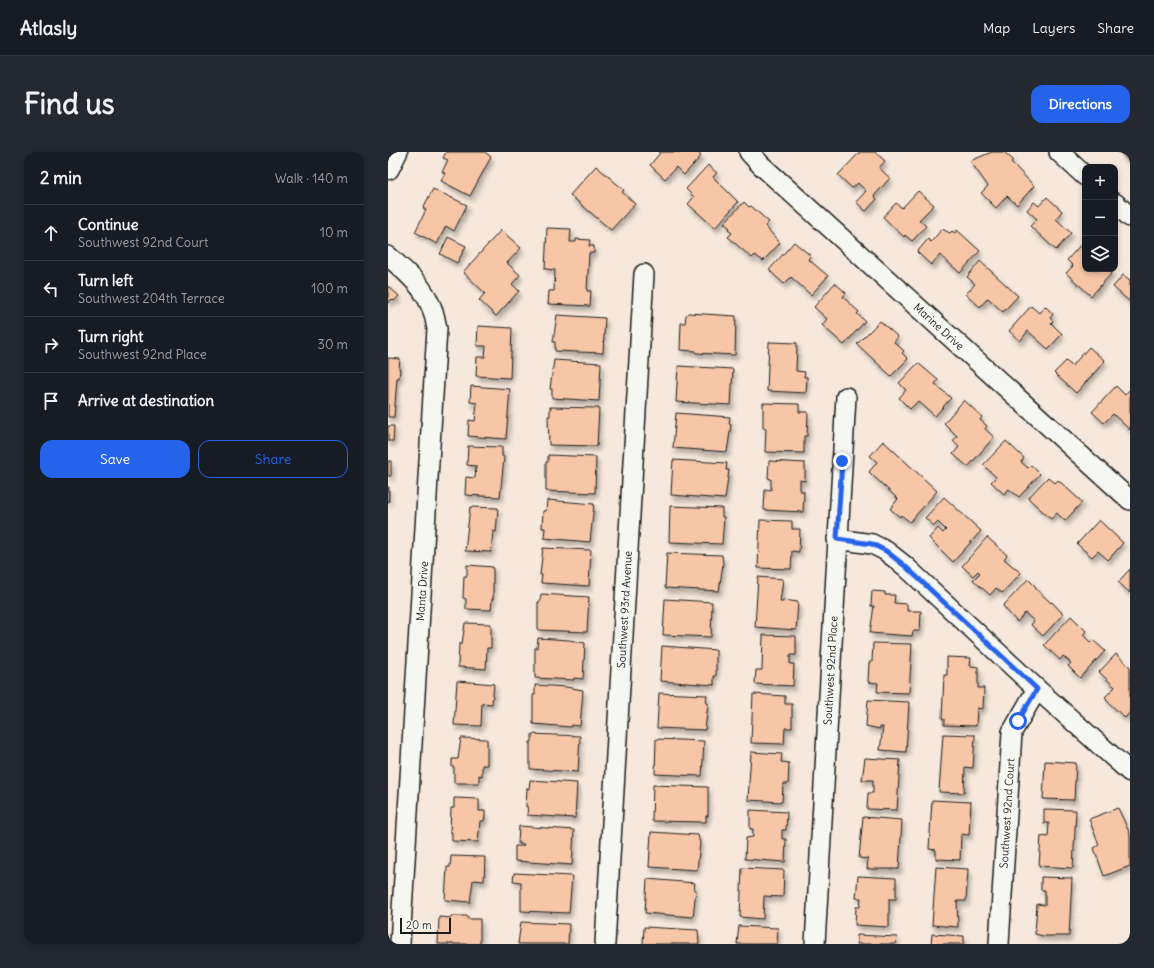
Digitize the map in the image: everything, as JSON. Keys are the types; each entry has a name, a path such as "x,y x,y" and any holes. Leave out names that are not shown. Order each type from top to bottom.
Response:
{"street":[{"path":"388,168 396,152"},
{"name":"Marine Drive","path":"749,152 761,165 1130,500"},
{"path":"1059,152 1082,173"},
{"path":"1118,206 1130,217"},
{"name":"Manta Drive","path":"388,256 425,291 434,310 438,329 400,944"},
{"name":"Southwest 93rd Avenue","path":"604,944 644,274"},
{"name":"Southwest 92nd Place","path":"815,944 846,398"},
{"path":"837,539 872,544 886,551 905,566 1037,689 1130,772"},
{"name":"Southwest 92nd Court","path":"999,944 1012,732 1037,689"}],"building":[{"path":"446,152 485,152 491,157 470,196 441,181 445,173 442,172 448,160 443,158"},
{"path":"659,152 697,152 701,156 684,175 676,167 665,179 650,165 660,153"},
{"path":"860,152 875,152 885,161 879,168 890,178 874,196 877,199 866,211 856,202 866,191 858,183 852,188 838,175"},
{"path":"992,152 1004,152 1013,160 1011,162 1034,186 1017,205 1007,196 996,208 981,193 988,186 970,161"},
{"path":"1122,152 1130,152 1129,161 1121,154"},
{"path":"708,165 717,173 713,177 738,202 715,228 688,204 694,197 686,189"},
{"path":"596,166 624,190 622,192 635,204 611,230 570,195"},
{"path":"433,189 467,205 454,231 446,226 437,244 415,232 426,210 423,208"},
{"path":"918,191 934,205 919,220 926,226 912,241 905,235 904,237 883,217 896,203 902,208"},
{"path":"1047,197 1062,211 1056,219 1071,233 1056,250 1030,226 1037,219 1027,210 1034,202 1039,206"},
{"path":"744,202 749,207 751,206 769,222 765,226 780,243 763,261 755,255 752,258 728,237 732,233 728,230 730,228 724,223"},
{"path":"547,228 571,229 570,242 576,242 576,239 590,240 589,246 594,246 594,253 589,253 587,291 591,291 590,306 548,304 549,291 554,291 555,270 545,269"},
{"path":"942,229 950,233 952,231 955,233 957,230 980,251 960,273 940,255 931,265 917,252 928,239 931,242"},
{"path":"501,230 521,248 507,263 520,275 512,284 519,291 496,316 479,300 485,293 463,272"},
{"path":"448,237 466,246 457,263 440,254"},
{"path":"794,242 811,256 808,259 828,276 811,295 791,277 784,284 769,270"},
{"path":"1082,243 1082,272 1112,273 1091,296 1066,273 1073,266 1067,260"},
{"path":"980,261 1018,296 1003,312 988,298 980,307 966,294 975,284 967,277"},
{"path":"1123,275 1130,280 1130,302 1113,287"},
{"path":"835,283 846,293 843,297 859,312 857,314 865,321 844,345 822,325 827,319 814,307"},
{"path":"388,286 399,296 394,301 392,299 388,303"},
{"path":"1031,306 1039,313 1045,306 1053,314 1050,318 1053,321 1051,323 1062,334 1048,349 1028,331 1020,341 1009,331"},
{"path":"688,313 736,316 735,355 696,353 696,351 680,350 681,323 685,323 686,315"},
{"path":"557,315 605,318 603,353 555,351 555,342 553,342"},
{"path":"880,321 898,337 894,342 904,351 902,353 908,359 891,376 857,344"},
{"path":"478,326 512,328 510,378 476,376 477,357 485,357 486,346 477,346"},
{"path":"769,342 797,343 796,371 805,372 804,377 807,377 806,393 767,391"},
{"path":"1089,347 1105,361 1076,393 1054,373 1066,361 1072,366"},
{"path":"388,358 400,359 394,417 388,417"},
{"path":"554,360 601,363 599,401 552,398 552,389 550,389"},
{"path":"918,363 938,380 935,384 951,398 935,416 918,401 910,409 899,398 906,390 899,383"},
{"path":"678,366 733,369 731,405 676,402"},
{"path":"471,386 510,389 506,439 468,436 469,420 475,421 477,403 470,402"},
{"path":"1116,386 1125,395 1130,389 1130,430 1113,414 1104,423 1092,412"},
{"path":"964,400 982,417 980,420 987,426 985,429 994,437 968,467 953,454 959,447 953,441 957,436 944,423"},
{"path":"763,403 799,404 799,412 808,412 807,436 804,436 804,453 765,452 766,428 763,428"},
{"path":"550,407 599,408 597,446 549,445 548,416 550,416"},
{"path":"676,413 730,417 729,424 731,425 727,452 673,448"},
{"path":"388,426 394,426 393,441 388,441"},
{"path":"883,441 937,491 910,522 901,515 900,517 890,509 898,499 869,472 877,462 870,456"},
{"path":"1006,441 1024,458 1021,462 1028,468 1031,465 1040,474 1019,497 1009,489 1004,494 991,482 996,477 983,465"},
{"path":"468,446 502,447 502,456 504,457 500,497 465,495 466,477 475,478 476,466 467,465"},
{"path":"548,455 596,457 595,493 546,491 546,462 548,462"},
{"path":"673,460 727,463 726,470 729,470 725,499 671,495"},
{"path":"388,461 391,461 391,476 388,476"},
{"path":"769,461 805,463 805,481 800,480 800,491 804,491 803,512 764,510 765,489 771,490 771,479 768,478"},
{"path":"1048,477 1055,483 1058,480 1082,502 1065,521 1057,513 1051,519 1028,498"},
{"path":"389,487 389,502 388,502"},
{"path":"944,497 981,531 953,562 929,538 938,528 943,533 946,530 938,522 934,526 925,518"},
{"path":"547,500 594,504 590,542 544,538 545,528 542,528 543,511 546,511"},
{"path":"670,506 722,508 722,517 724,517 722,544 669,542"},
{"path":"470,507 498,508 496,532 493,531 491,552 465,551"},
{"path":"760,520 792,521 792,529 800,529 799,552 792,551 791,569 758,568"},
{"path":"1099,520 1123,543 1108,560 1098,551 1092,557 1077,544"},
{"path":"987,537 1007,555 1004,559 1021,573 1002,593 996,588 990,595 973,580 980,573 978,571 973,576 962,566"},
{"path":"543,548 591,550 589,586 541,583 542,575 540,575"},
{"path":"667,553 722,555 723,564 719,591 665,588"},
{"path":"467,565 493,567 493,599 491,610 466,609 466,599 463,598 464,576 467,576"},
{"path":"1130,569 1130,593 1118,582"},
{"path":"758,577 783,579 780,602 783,602 783,600 798,602 796,630 755,627"},
{"path":"1028,579 1036,587 1035,588 1051,603 1052,602 1063,614 1043,636 1031,625 1034,621 1025,613 1017,622 1003,606"},
{"path":"872,591 885,592 885,595 895,595 894,603 907,604 907,611 921,611 920,631 913,631 912,636 870,633 874,606 871,606"},
{"path":"541,594 589,597 587,632 538,630 538,602 540,602"},
{"path":"665,599 712,602 711,637 663,635"},
{"path":"1071,616 1086,631 1083,635 1090,642 1093,640 1105,651 1080,678 1068,666 1071,663 1063,656 1060,660 1044,645"},
{"path":"465,623 491,624 491,648 487,648 486,669 458,667 459,644 462,644"},
{"path":"763,635 796,636 796,655 790,655 790,664 794,664 793,686 755,684 756,670 762,670"},
{"path":"538,638 569,640 585,643 583,679 535,678 535,648 537,648"},
{"path":"873,643 912,644 909,693 877,692 878,683 868,682 869,662 872,662"},
{"path":"662,646 716,650 716,676 714,676 714,685 660,681"},
{"path":"1116,654 1130,667 1130,712 1125,718 1106,700 1107,699 1105,697 1115,687 1099,672"},
{"path":"947,657 971,658 970,666 978,667 978,688 984,688 983,709 977,708 976,726 944,725 944,719 942,719 944,675 947,675"},
{"path":"457,681 494,684 492,704 482,703 481,726 454,725"},
{"path":"535,685 566,687 583,690 580,726 572,725 571,727 533,724 533,695 535,695"},
{"path":"659,693 707,695 706,703 708,703 705,730 657,728"},
{"path":"753,694 785,696 785,704 792,704 792,728 785,728 784,744 751,743"},
{"path":"868,700 909,702 906,752 880,750 883,727 880,727 880,729 866,726"},
{"path":"532,734 580,736 578,772 530,769 530,742 532,742"},
{"path":"943,734 975,735 973,768 965,767 964,793 939,792"},
{"path":"461,738 487,739 487,765 482,765 482,776 479,775 479,783 454,783 454,767 452,767 452,759 458,759"},
{"path":"656,739 704,741 702,776 655,774"},
{"path":"751,752 782,754 781,762 789,763 788,784 783,784 782,802 748,800"},
{"path":"865,758 900,760 897,810 867,809 868,793 873,793 873,780 862,780"},
{"path":"1045,761 1076,763 1074,800 1043,799"},
{"path":"530,780 577,783 575,818 527,815 527,788 529,789"},
{"path":"653,785 708,787 708,816 706,816 706,822 652,821"},
{"path":"454,798 479,799 479,811 485,811 485,816 484,821 480,821 478,842 452,841 452,832 450,832 451,808 454,808"},
{"path":"932,800 971,802 969,835 961,834 960,860 936,859 936,850 929,849"},
{"path":"1118,808 1130,834 1130,866 1104,876 1094,848 1099,845 1089,819"},
{"path":"1044,809 1076,810 1073,868 1039,866 1041,836 1048,837 1049,823 1044,823"},
{"path":"750,810 787,812 786,830 782,830 782,839 786,839 785,862 745,859 746,838 753,837 753,829 750,829"},
{"path":"863,817 902,820 899,869 867,869 868,859 859,858"},
{"path":"519,826 574,830 572,865 515,861 515,846 523,846 524,844 518,844"},
{"path":"651,832 698,835 700,843 697,870 649,867"},
{"path":"451,856 485,857 484,881 473,880 470,902 445,900 447,867 450,867"},
{"path":"936,867 968,869 966,901 957,901 958,927 932,925"},
{"path":"742,868 784,870 783,897 764,896 763,919 740,917"},
{"path":"514,873 572,876 569,913 521,911 521,882 513,881"},
{"path":"858,876 896,878 896,899 889,899 889,927 855,925 856,907 860,907 861,898 856,898"},
{"path":"1041,877 1072,878 1069,936 1043,936 1035,934 1037,904 1045,905 1045,890 1041,890"},
{"path":"647,879 695,883 694,890 696,890 693,917 645,913"},
{"path":"451,916 468,916 468,919 480,919 480,944 438,944 439,917 451,918"},
{"path":"521,922 569,924 568,944 518,944"},
{"path":"739,926 778,928 777,944 737,944"},
{"path":"644,927 698,930 699,944 643,944"},
{"path":"932,934 964,936 964,944 931,944"},
{"path":"857,935 897,937 896,944 857,944"}],"route":[{"path":"842,461 837,539 872,544 886,551 905,566 1037,689 1018,721"}]}
